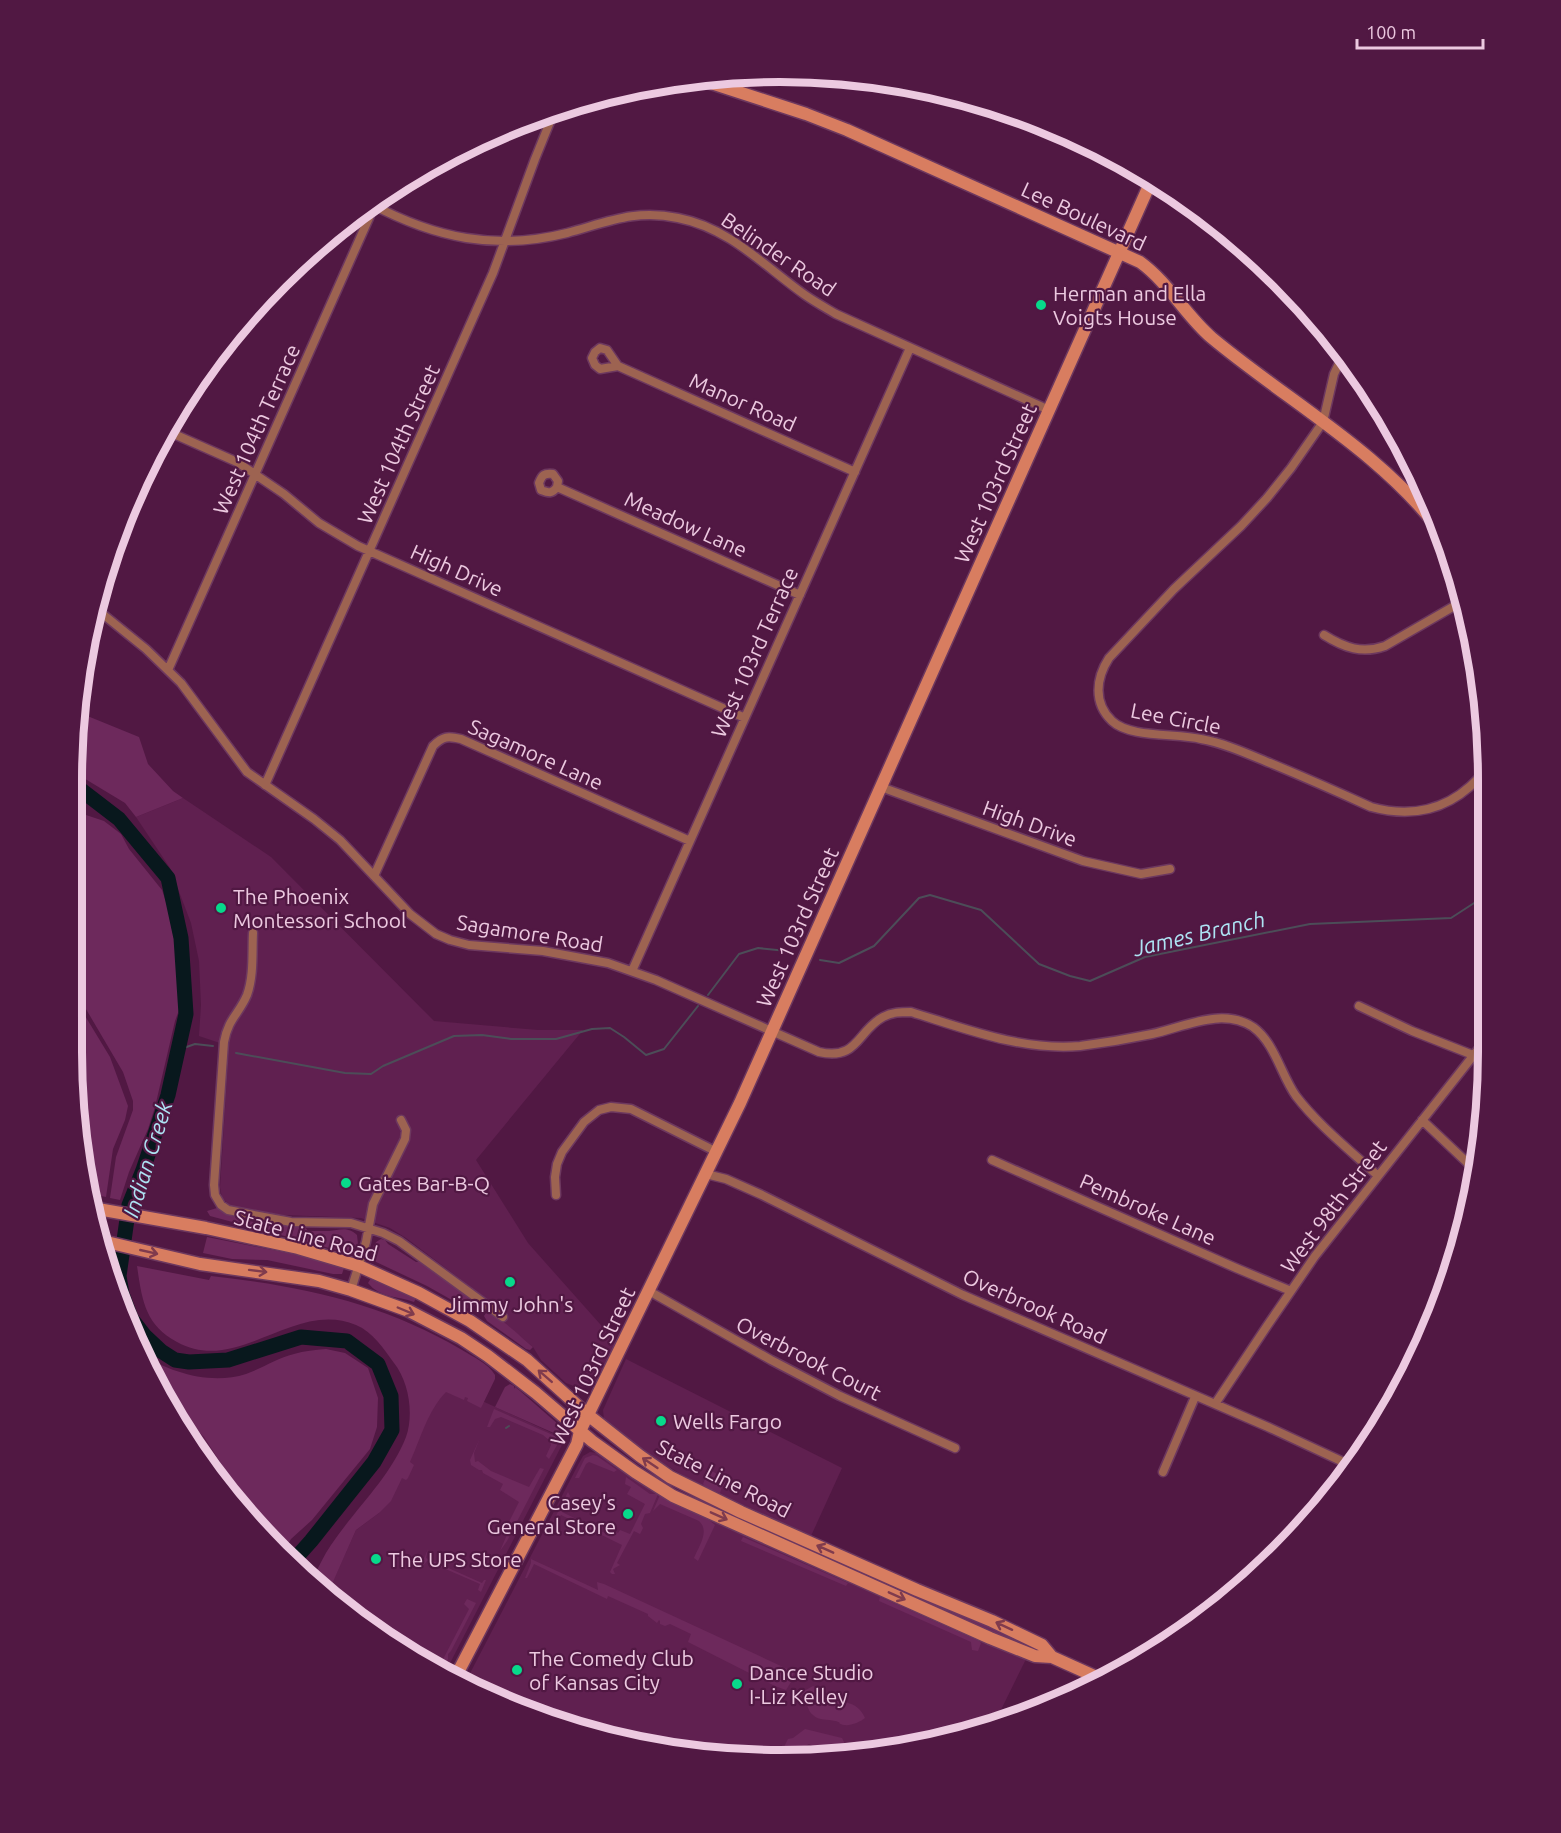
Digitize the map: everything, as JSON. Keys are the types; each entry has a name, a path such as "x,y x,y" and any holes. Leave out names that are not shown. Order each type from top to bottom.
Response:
{"main road":[{"name":"Lee Boulevard","path":"719,85 847,130 1140,262 1171,291 1200,327 1389,476 1424,511"},
{"name":"West 103rd Street","path":"458,1672 578,1444 580,1431 717,1152 1148,187"},
{"name":"State Line Road","path":"100,1208 298,1248 359,1266 436,1302 498,1340 541,1372 588,1415 670,1477 917,1590 992,1621 1042,1645 1052,1657 1091,1678"},
{"name":"State Line Road","path":"109,1243 200,1264 319,1281 409,1311 461,1338 514,1375 580,1431 635,1472 673,1496 990,1638 1035,1656 1052,1657"}],"street":[{"name":"West 104th Street","path":"265,785 493,273 550,122"},
{"name":"Belinder Road","path":"382,208 405,221 442,234 477,240 543,238 606,221 641,215 678,218 698,223 718,231 744,247 806,295 836,314 1049,410"},
{"name":"West 104th Terrace","path":"168,670 369,217"},
{"name":"West 103rd Terrace","path":"632,971 910,348"},
{"path":"1323,422 1334,374 1339,363"},
{"name":"Manor Road","path":"618,366 855,472"},
{"name":"Lee Circle","path":"1323,422 1267,498 1160,603 1109,658 1099,682 1098,698 1101,705 1113,722 1128,730 1202,739 1246,753 1371,807 1384,810 1421,811 1451,800 1478,778"},
{"name":"High Drive","path":"174,434 237,462 340,537 745,718"},
{"name":"Meadow Lane","path":"557,487 800,595"},
{"path":"1324,635 1350,647 1373,650 1385,646 1456,605"},
{"name":"Sagamore Road","path":"103,614 146,649 181,683 240,765 340,840 421,924 450,940 469,945 543,951 585,958 632,971 826,1054 840,1053 852,1048 882,1017 900,1012 911,1012 1014,1042 1058,1046 1078,1046 1122,1040 1215,1018 1234,1019 1254,1028 1263,1037 1296,1096 1378,1176"},
{"name":"Sagamore Lane","path":"374,876 433,746 441,738 448,736 461,739 690,841"},
{"name":"High Drive","path":"881,787 1083,861 1141,874 1170,869"},
{"name":"State Line Road","path":"253,933 248,992 231,1019 224,1042 214,1185 215,1195 221,1205 239,1213 291,1222 351,1223 383,1233 399,1241 503,1317"},
{"path":"1359,1006 1412,1031 1473,1055"},
{"name":"West 98th Street","path":"1215,1404 1291,1291 1478,1049"},
{"path":"556,1195 555,1177 562,1152 584,1122 599,1110 611,1107 631,1109 717,1152"},
{"path":"351,1290 369,1228 373,1204 405,1139 406,1130 401,1120"},
{"path":"1422,1120 1469,1165"},
{"name":"Pembroke Lane","path":"992,1160 1291,1291"},
{"name":"Overbrook Road","path":"706,1174 726,1179 753,1191 963,1295 1345,1463"},
{"name":"Overbrook Court","path":"649,1291 840,1396 956,1448"},
{"path":"1163,1472 1195,1397"}],"shaded area":[{"path":"86,715 139,737 148,764 173,791 183,798 136,817 125,803 83,778"},
{"path":"183,798 271,857 434,1021 538,1030 583,1030 476,1160 528,1243 616,1342 597,1379 589,1387 579,1388 566,1383 541,1360 533,1347 497,1318 501,1310 390,1228 361,1218 283,1215 231,1206 222,1198 220,1187 229,1046 199,1036 201,1005 199,961 191,923 170,868 136,817"},
{"path":"83,814 104,821 121,834 129,849 162,890 181,973 182,1002 175,1021 155,1107 120,1200 110,1198 116,1157 133,1110 133,1101 123,1072 83,1004"},
{"path":"83,1012 110,1057 128,1106 113,1149 106,1197 97,1195 88,1144 84,1098"},
{"path":"217,1208 235,1217 272,1225 305,1227 308,1231 347,1230 357,1235 358,1244 352,1251 344,1252 210,1216 207,1211"},
{"path":"207,1237 298,1255 344,1268 342,1274 333,1274 267,1260 232,1259 203,1253"},
{"path":"381,1239 416,1262 421,1262 474,1300 473,1309 466,1308 427,1286 374,1261 372,1248"},
{"path":"137,1266 209,1280 211,1276 277,1285 341,1299 402,1320 432,1334 480,1361 495,1375 495,1379 481,1408 467,1401 468,1398 465,1397 464,1400 446,1392 440,1399 429,1416 410,1462 414,1465 408,1478 406,1480 402,1478 391,1501 379,1513 356,1530 331,1586 315,1573 340,1532 382,1480 406,1437 410,1418 409,1398 399,1371 368,1332 356,1325 333,1320 310,1321 244,1345 222,1350 200,1350 177,1342 158,1328 147,1310"},
{"path":"371,1278 416,1298 414,1302 378,1291 368,1283"},
{"path":"486,1313 504,1322 533,1347 530,1350 526,1349 487,1321 484,1316"},
{"path":"326,1349 345,1353 368,1368 378,1398 377,1427 370,1449 312,1520 291,1539 287,1546 234,1486 204,1437 189,1422 154,1362 178,1372 205,1378 219,1378 246,1374 282,1358 306,1351"},
{"path":"626,1359 842,1468 811,1536 699,1485 641,1450 609,1425 604,1419 603,1410"},
{"path":"443,1383 565,1439 448,1666 393,1633 331,1586 356,1530 379,1513"},
{"path":"510,1384 559,1425 564,1435 561,1439 556,1434 495,1407 505,1387"},
{"path":"494,1409 560,1440 549,1459 546,1456 551,1445 550,1441 543,1435 501,1417 495,1419 490,1427 487,1427"},
{"path":"189,1422 204,1437 234,1486"},
{"path":"480,1438 474,1453 475,1462 478,1461 491,1471 529,1487 540,1468 544,1469 500,1551 509,1530 506,1528 519,1502 500,1490 503,1484 471,1465 470,1460"},
{"path":"590,1452 597,1453 673,1502 1026,1659 998,1715 961,1727 872,1745 826,1749 735,1749 689,1745 600,1727 513,1697 468,1677 583,1456"},
{"path":"593,1455 617,1470 614,1472 589,1462 579,1478 575,1478 585,1458"},
{"path":"712,1471 725,1479 720,1493 706,1488 703,1484 707,1474"},
{"path":"626,1477 650,1494 658,1494 650,1513 645,1514 640,1534 634,1531 617,1563 620,1565 613,1569 615,1574 612,1574 610,1572 622,1545 561,1515 554,1520 568,1492 570,1496 562,1512 609,1535 613,1526 617,1528 615,1531 618,1533 620,1530 630,1534 645,1504 627,1494 631,1487 625,1484"},
{"path":"660,1495 715,1525 698,1561 694,1558 704,1534 702,1525 699,1521 660,1504 653,1511"},
{"path":"743,1537 848,1583 846,1586 741,1541"},
{"path":"428,1549 426,1558 482,1583 486,1580 481,1592 478,1590 480,1584 427,1561 422,1567"},
{"path":"531,1559 598,1590 597,1582 604,1584 794,1672 791,1682 786,1690 775,1686 688,1642 691,1634 670,1624 665,1626 660,1624 659,1620 657,1623 648,1614 608,1596 607,1599 534,1564 525,1578"},
{"path":"880,1597 979,1641 981,1643 978,1651 972,1650 971,1642 879,1601"},
{"path":"467,1599 476,1603 448,1654 445,1665 441,1663 469,1609 464,1604"},
{"path":"952,1612 985,1623 1037,1648 1036,1650 951,1614"},
{"path":"813,1686 829,1697 857,1707 865,1718 847,1725 815,1717 809,1711 803,1694"},
{"path":"805,1729 842,1738 849,1747 819,1749 809,1744 801,1750 783,1750 788,1739"}],"waterway":[{"name":"Indian Creek","path":"83,791 119,819 168,878 181,938 186,1014 168,1095 129,1205 119,1275"},
{"name":"James Branch","path":"820,960 839,963 874,946 919,898 930,895 981,910 1039,964 1090,981 1145,957 1310,924 1451,918 1478,900"},
{"name":"James Branch","path":"708,995 739,954 758,948 787,951"},
{"name":"James Branch","path":"236,1053 345,1073 371,1074 383,1066 454,1036 482,1035 511,1039 556,1039 592,1029 610,1028 646,1055 664,1049 698,1006"},
{"name":"James Branch","path":"178,1050 195,1044 213,1046"},
{"name":"Indian Creek","path":"140,1330 161,1351 175,1360 189,1362 228,1360 301,1337 347,1341 378,1364 391,1396 392,1430 374,1462 298,1556"},
{"path":"940,1730 946,1727"}],"place":[{"name":"Herman and Ella Voigts House","path":"1041,305"},
{"name":"The Phoenix Montessori School","path":"221,908"},
{"name":"Gates Bar-B-Q","path":"346,1183"},
{"name":"Jimmy John's","path":"510,1282"},
{"name":"Wells Fargo","path":"661,1421"},
{"name":"Casey's General Store","path":"628,1514"},
{"name":"The UPS Store","path":"376,1559"},
{"name":"The Comedy Club of Kansas City","path":"517,1670"},
{"name":"Dance Studio I-Liz Kelley","path":"737,1684"}]}
